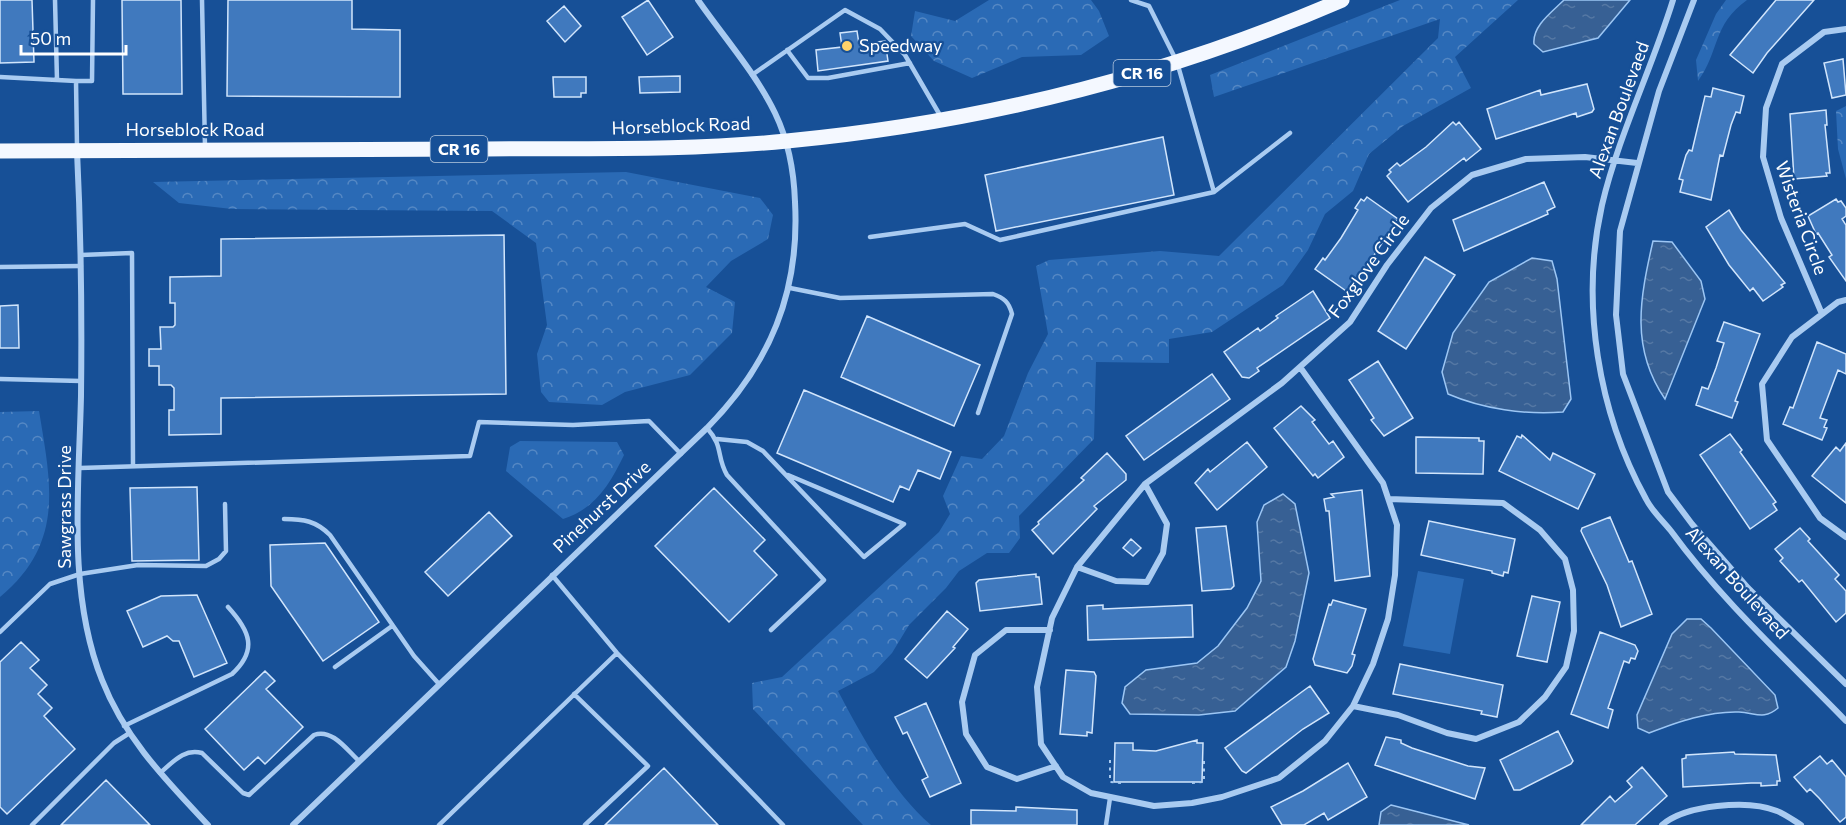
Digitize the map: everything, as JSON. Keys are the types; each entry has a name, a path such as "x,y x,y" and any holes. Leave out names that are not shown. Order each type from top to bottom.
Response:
{"main road":[{"name":"Horseblock Road","path":"0,151 643,148 786,141 942,120 1074,92 1177,62 1245,39 1338,1"}],"street":[{"name":"Pinehurst Drive","path":"293,825 552,574 681,454 738,394 757,366 774,331 790,288 795,264 796,219 793,175 786,141 773,109 698,0"},
{"name":"Alexan Boulevaed","path":"1673,0 1616,159 1602,205 1594,251 1597,359 1623,447 1647,501 1691,559 1846,721"},
{"name":"Alexan Boulevaed","path":"1694,0 1659,91 1637,163 1620,231 1616,315 1623,374 1668,492 1692,525 1748,588 1846,684"},
{"name":"Wisteria Circle","path":"1822,314 1781,218 1763,157 1766,108 1782,64 1824,32 1846,29"},
{"name":"Sawgrass Drive","path":"77,150 81,255 80,574 82,603 101,680 128,734 208,825"},
{"name":"Foxglove Circle","path":"1300,367 1383,483 1397,525 1395,575 1390,608 1372,664 1353,706 1325,741 1280,777 1222,797 1192,803 1154,806 1091,793 1063,777 1041,744 1037,687 1050,630 1077,567 1145,484 1300,367 1350,322 1387,265 1431,208 1472,175 1526,159 1585,157 1637,163"},
{"path":"1846,300 1838,302 1792,337 1762,384 1767,440 1820,518 1846,537"},
{"path":"1077,567 1116,581 1147,582 1163,553 1167,524 1145,484"},
{"path":"1353,706 1398,715 1447,733 1476,738 1519,722 1545,697 1566,667 1574,631 1573,590 1565,559 1540,530 1503,503 1389,500"},
{"path":"1050,630 1006,630 975,655 962,702 966,735 987,766 1017,779 1056,766"},
{"path":"1662,825 1672,817 1740,804 1775,810 1801,825"}],"lane":[{"path":"55,0 57,80"},
{"path":"0,77 92,81 93,0"},
{"path":"202,0 205,150"},
{"path":"1131,0 1149,3 1177,62 1214,192"},
{"path":"751,75 845,10 880,29 910,63 942,120"},
{"path":"787,50 808,78 828,78 910,63"},
{"path":"76,81 77,150"},
{"path":"870,237 965,224 1000,240 1214,192 1290,133"},
{"path":"81,255 132,253 133,465"},
{"path":"0,267 81,266"},
{"path":"790,288 840,298 993,294 1003,297 1012,314 978,413"},
{"path":"0,379 81,381"},
{"path":"80,468 470,456 479,422 573,425 649,421 681,454"},
{"path":"707,428 717,439 722,467 727,475 824,580 771,630"},
{"path":"717,439 738,440 755,445 788,476 864,557 904,524 788,476"},
{"path":"0,632 50,584 80,574 138,565 206,566 219,559 226,551 225,504"},
{"path":"284,519 304,519 318,523 330,535 393,626 439,684"},
{"path":"552,574 616,653 783,825"},
{"path":"124,726 214,684 232,674 243,664 249,650 248,638 241,621 228,608"},
{"path":"335,667 393,626"},
{"path":"439,825 616,653"},
{"path":"574,694 648,766 585,825"},
{"path":"160,773 182,754 194,750 202,753 243,793 249,795 314,735 321,732 330,735 359,761"},
{"path":"32,825 114,743 128,734"},
{"path":"1106,825 1110,798"}],"path":[{"path":"1192,783 1204,782 1204,758"},
{"path":"1110,760 1110,782 1121,783"}],"green space":[{"path":"989,0 1091,0 1099,11 1109,36 1081,55 1022,57 972,78 934,61 911,36 915,11 955,21"},
{"path":"1400,0 1518,0 1455,57 1471,88 1403,126 1369,154 1353,191 1325,214 1308,250 1283,285 1212,332 1169,339 1169,363 1096,362 1094,439 1019,516 1020,538 1009,553 987,553 959,571 946,588 909,625 892,653 874,672 838,691 891,780 917,812 931,825 863,825 753,709 752,683 782,677 939,532 950,514 943,496 961,456 982,459 1004,436 1028,373 1048,334 1036,266 1049,260 1160,251 1219,256 1438,38 1440,19 1214,97 1210,75"},
{"path":"1726,0 1747,0 1728,19 1698,81 1696,60 1716,14"},
{"path":"1846,106 1846,179 1838,149 1836,111"},
{"path":"626,172 760,198 773,215 768,239 731,261 706,287 735,302 732,333 690,375 625,392 602,405 549,402 541,392 537,354 547,325 536,243 492,211 232,209 179,203 153,182"},
{"path":"39,411 49,488 44,534 35,555 21,576 0,597 0,412"},
{"path":"520,441 617,442 624,455 613,476 593,502 574,515 563,519 506,471 510,447"},
{"path":"1418,571 1464,579 1450,654 1403,646"}],"water":[{"path":"1564,0 1630,0 1598,38 1543,52 1534,44 1536,31"},
{"path":"1653,241 1672,242 1701,281 1705,299 1665,399 1654,380 1642,342 1644,283"},
{"path":"1532,258 1552,261 1557,279 1571,399 1563,412 1534,413 1504,410 1475,404 1448,394 1442,372 1453,333 1489,282"},
{"path":"1283,494 1295,504 1309,573 1295,641 1286,667 1235,711 1199,715 1130,714 1122,703 1125,687 1146,670 1197,663 1218,646 1247,608 1261,581 1257,522 1264,505"},
{"path":"1687,619 1701,619 1711,628 1775,695 1778,708 1764,715 1727,712 1705,715 1649,733 1638,728 1637,715 1672,634"},
{"path":"1391,805 1469,825 1379,825 1381,812"}],"building":[{"path":"0,0 32,0 34,62 0,63"},
{"path":"122,0 181,0 182,94 123,94"},
{"path":"228,0 352,0 352,29 400,30 400,97 227,96"},
{"path":"648,0 673,37 647,55 622,17"},
{"path":"1776,0 1814,0 1767,53 1753,73 1730,55"},
{"path":"564,6 581,26 565,42 547,21"},
{"path":"857,31 859,44 885,41 888,61 818,71 816,50 842,47 840,33"},
{"path":"1843,59 1846,95 1832,98 1824,63"},
{"path":"680,76 680,92 640,93 639,77"},
{"path":"553,77 586,77 586,93 581,93 581,97 554,97"},
{"path":"1587,84 1594,109 1592,112 1577,117 1576,113 1496,139 1487,109 1540,90 1541,95"},
{"path":"1713,88 1744,96 1740,113 1736,112 1731,125 1723,156 1720,155 1711,200 1680,192 1683,180 1679,179 1686,155 1689,150 1692,151 1705,96 1711,97"},
{"path":"1826,110 1827,125 1825,125 1830,173 1826,173 1827,176 1794,179 1790,114"},
{"path":"1453,122 1456,125 1459,122 1481,149 1466,161 1464,158 1408,202 1387,176 1391,172 1389,170 1397,163 1400,166 1426,147"},
{"path":"1163,137 1174,195 996,231 985,175"},
{"path":"1544,182 1555,207 1547,211 1548,214 1464,251 1453,220"},
{"path":"1367,197 1398,219 1349,293 1315,269 1323,258 1325,260 1341,238 1358,210 1355,208 1361,199 1364,201"},
{"path":"1836,199 1838,202 1841,201 1846,208 1846,216 1842,219 1846,225 1846,281 1829,257 1832,255 1818,233 1816,234 1808,216"},
{"path":"1729,210 1741,230 1785,283 1781,285 1783,287 1763,301 1753,288 1750,291 1729,265 1706,227"},
{"path":"504,235 506,394 221,398 221,434 169,435 169,410 174,410 174,388 171,385 159,385 159,366 149,366 149,349 161,349 160,327 175,325 175,303 170,303 170,277 221,276 221,239"},
{"path":"1425,257 1455,275 1406,349 1378,331"},
{"path":"1313,291 1330,318 1257,368 1259,371 1249,378 1242,377 1224,352 1258,328 1260,331 1278,318 1276,316"},
{"path":"18,305 19,348 0,348 0,306"},
{"path":"867,316 980,365 954,426 841,377"},
{"path":"1724,322 1760,334 1735,401 1738,402 1732,418 1696,405 1702,387 1708,389 1716,368 1724,343 1717,341"},
{"path":"1817,342 1846,354 1846,374 1838,370 1820,418 1827,420 1824,427 1827,428 1822,440 1783,424 1790,407 1793,408"},
{"path":"1378,361 1413,418 1384,436 1371,420 1374,418 1349,380"},
{"path":"1212,374 1230,399 1144,460 1126,436"},
{"path":"804,390 951,452 940,479 918,470 909,490 900,486 893,502 777,453"},
{"path":"1301,406 1315,420 1312,422 1329,444 1333,441 1344,457 1318,478 1315,474 1313,476 1274,428"},
{"path":"1730,434 1742,450 1740,452 1776,502 1773,504 1777,510 1750,529 1700,455"},
{"path":"1522,435 1550,460 1553,453 1595,474 1578,509 1499,471 1517,436 1521,438"},
{"path":"1416,437 1479,438 1479,441 1484,441 1483,474 1416,473"},
{"path":"1247,442 1267,467 1217,510 1195,483 1208,469 1210,472"},
{"path":"1846,443 1846,503 1812,476 1836,447 1840,451"},
{"path":"1107,453 1126,474 1126,480 1094,506 1097,509 1053,554 1032,530 1084,480 1081,478"},
{"path":"197,487 199,560 132,561 130,488"},
{"path":"714,488 765,540 754,551 777,575 729,622 655,546"},
{"path":"1362,490 1370,576 1335,581 1329,511 1326,511 1324,499 1334,497 1331,494"},
{"path":"489,512 512,536 448,596 425,572"},
{"path":"1610,517 1629,562 1632,561 1652,614 1621,627 1607,585 1581,531 1582,528"},
{"path":"1429,521 1515,539 1508,573 1504,572 1503,576 1492,573 1492,571 1421,555"},
{"path":"1226,526 1234,586 1231,589 1202,591 1196,528"},
{"path":"1800,528 1810,539 1808,541 1839,575 1835,579 1846,591 1846,613 1836,622 1802,580 1799,582 1780,561 1783,558 1775,549"},
{"path":"1131,539 1141,548 1133,556 1123,548"},
{"path":"325,543 379,622 323,661 271,586 270,545"},
{"path":"1036,574 1036,577 1039,577 1042,604 980,611 976,583 979,580"},
{"path":"197,595 227,663 194,677 179,641 173,641 167,636 143,647 127,611 161,596"},
{"path":"1532,596 1560,602 1547,662 1517,656"},
{"path":"1333,600 1366,609 1352,654 1355,655 1352,666 1347,673 1315,665 1313,659 1329,604 1331,605"},
{"path":"1103,605 1103,609 1192,605 1193,637 1088,640 1087,606"},
{"path":"947,611 968,629 953,647 955,648 927,678 905,659"},
{"path":"1600,632 1635,645 1638,651 1635,659 1631,658 1629,663 1624,661 1608,708 1613,710 1608,728 1571,714"},
{"path":"21,642 39,660 30,668 47,685 38,694 52,708 44,716 75,749 7,814 0,807 0,662"},
{"path":"1400,664 1503,685 1497,717 1481,714 1482,711 1393,694"},
{"path":"1066,670 1094,672 1096,676 1092,733 1087,732 1087,736 1060,734"},
{"path":"265,671 275,681 266,689 303,727 265,764 258,757 244,770 205,729"},
{"path":"1310,686 1329,713 1303,729 1246,773 1242,771 1225,748"},
{"path":"926,703 961,783 930,797 922,780 928,777 907,732 903,734 895,717"},
{"path":"1558,731 1573,761 1571,764 1520,790 1514,790 1500,760"},
{"path":"1386,737 1401,740 1401,743 1412,748 1468,766 1485,768 1475,799 1375,765"},
{"path":"1197,740 1197,743 1203,743 1202,782 1114,782 1115,743 1133,743 1133,750 1156,751"},
{"path":"1734,752 1735,754 1776,755 1780,781 1777,781 1777,785 1761,786 1761,783 1751,783 1683,787 1682,759 1686,758 1686,755"},
{"path":"1820,756 1827,764 1832,760 1846,777 1846,817 1840,822 1810,789 1807,792 1794,777"},
{"path":"1348,763 1367,797 1328,820 1324,813 1304,825 1282,825 1271,807 1303,791"},
{"path":"1642,767 1667,796 1635,825 1581,825 1610,796 1615,802 1632,787 1627,781"},
{"path":"664,768 718,825 605,825"},
{"path":"106,780 150,825 61,825"},
{"path":"1016,807 1077,810 1077,825 971,825 971,810 1016,811"}],"place":[{"name":"Speedway","path":"847,46"}]}
